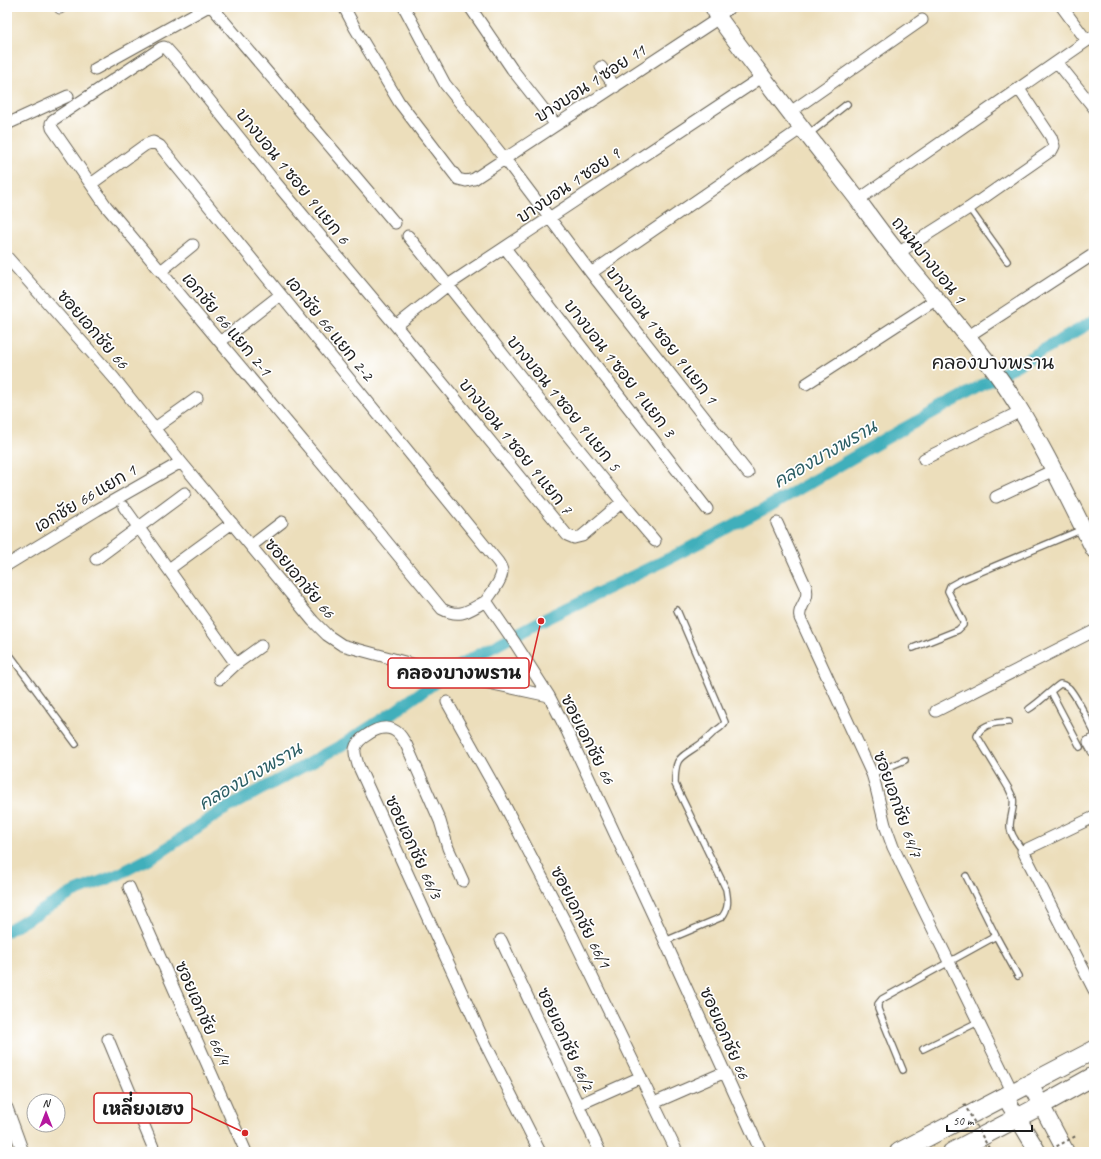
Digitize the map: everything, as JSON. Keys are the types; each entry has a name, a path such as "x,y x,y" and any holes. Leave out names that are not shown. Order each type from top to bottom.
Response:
{"main road":[{"name":"ถนนบางบอน 1","path":"716,13 789,113 898,253 968,337 1004,384 1054,470 1094,550"},
{"path":"899,1152 1094,1050"},
{"path":"952,1152 1094,1076"},
{"path":"1030,1084 1040,1106 1066,1152"},
{"path":"1009,1095 1018,1117 1038,1152"}],"street":[{"path":"95,69 207,7"},
{"path":"212,7 395,223"},
{"name":"บางบอน 1 ซอย 11","path":"344,7 399,102 458,179 462,181 474,179 615,87 716,13"},
{"name":"บางบอน 1 ซอย 9 แยก 1","path":"404,7 445,84 505,159 591,273 748,473"},
{"path":"470,7 512,69 556,125"},
{"path":"858,200 1090,39 1062,7"},
{"path":"789,113 922,20"},
{"name":"เอกชัย 66 แยก 2-1","path":"164,47 148,56 51,123 52,128 106,206 442,609 449,613 457,614 465,612 486,601"},
{"name":"บางบอน 1 ซอย 9 แยก 6","path":"164,47 182,66 270,177 396,326"},
{"path":"1057,62 1094,108"},
{"path":"600,67 615,87"},
{"name":"บางบอน 1 ซอย 9","path":"396,326 448,285 762,77"},
{"path":"898,253 969,208 1052,150 1054,146 1051,137 1019,88"},
{"path":"7,124 68,96"},
{"path":"591,273 805,132"},
{"name":"เอกชัย 66 แยก 2-2","path":"91,184 146,145 153,142 160,146 498,562 502,573 500,579 486,601"},
{"name":"บางบอน 1 ซอย 9 แยก 5","path":"408,236 655,541"},
{"path":"161,271 193,246"},
{"name":"บางบอน 1 ซอย 9 แยก 3","path":"505,248 707,509"},
{"path":"968,337 1094,254"},
{"name":"ซอยเอกชัย 66","path":"7,257 114,378 181,462 327,636 342,646 456,676 549,696 566,729 665,941 761,1152"},
{"path":"220,342 280,295"},
{"path":"806,384 937,299"},
{"name":"บางบอน 1 ซอย 9 แยก 7","path":"396,326 566,535 574,538 582,536 622,502"},
{"path":"155,428 197,398"},
{"path":"924,460 1021,411"},
{"name":"เอกชัย 66 แยก 1","path":"9,561 181,462"},
{"path":"996,497 1054,470"},
{"path":"96,559 185,493"},
{"path":"124,507 236,664"},
{"path":"251,546 282,522"},
{"path":"169,569 232,523"},
{"name":"ซอยเอกชัย 64/7","path":"777,523 806,588 806,598 800,610 800,618 872,774 885,826 893,847 978,1022 1009,1095"},
{"path":"486,601 549,696"},
{"path":"936,711 1094,631"},
{"path":"220,680 236,664 261,646"},
{"name":"ซอยเอกชัย 66/1","path":"447,702 503,802 568,928 677,1152"},
{"name":"ซอยเอกชัย 66/3","path":"463,881 448,848 440,821 406,744 399,734 393,730 384,727 374,730 356,745 354,751 358,765 483,1039 540,1152"},
{"path":"1094,740 1089,742 1094,751"},
{"path":"1094,817 1023,851 1094,990"},
{"name":"ซอยเอกชัย 66/4","path":"129,887 246,1152"},
{"name":"ซอยเอกชัย 66/2","path":"501,940 600,1152"},
{"path":"108,1039 154,1152"},
{"path":"654,1104 725,1072"},
{"path":"578,1105 641,1077"},
{"path":"7,1108 23,1152"}],"lane":[{"name":"บางบอน 1 ซอย 11","path":"716,13 735,7"},
{"path":"805,132 847,104"},
{"path":"969,208 1007,261"},
{"path":"913,648 958,630 963,626 963,621 948,590 950,586 1083,529"},
{"path":"665,941 722,917 726,912 728,904 726,889 675,784 675,772 677,763 681,756 707,739 725,724 677,610"},
{"path":"7,651 76,744"},
{"path":"7,664 13,660"},
{"path":"1029,709 1041,701 1060,684 1064,685 1068,687 1073,694 1094,732"},
{"path":"1051,692 1080,747"},
{"path":"1009,722 997,722 990,724 980,730 977,736 1013,798 1010,826 1011,832 1023,851"},
{"path":"872,774 905,760"},
{"path":"966,876 1018,976"},
{"path":"903,1070 878,1009 878,1004 882,999 996,936"},
{"path":"923,1049 978,1022"}],"path":[{"path":"964,1104 990,1150"},
{"path":"1046,1152 1076,1136"}],"waterway":[{"name":"คลองบางพราน","path":"7,931 72,893 119,874 161,852 220,812 342,745 398,709 458,666 541,621 668,559 768,507 890,436 1094,321"}],"place":[{"name":"คลองบางพราน","path":"541,621"},
{"name":"เหลี่ยงเฮง","path":"245,1133"}],"district":[{"name":"คลองบางพราน","path":"993,362"}]}
